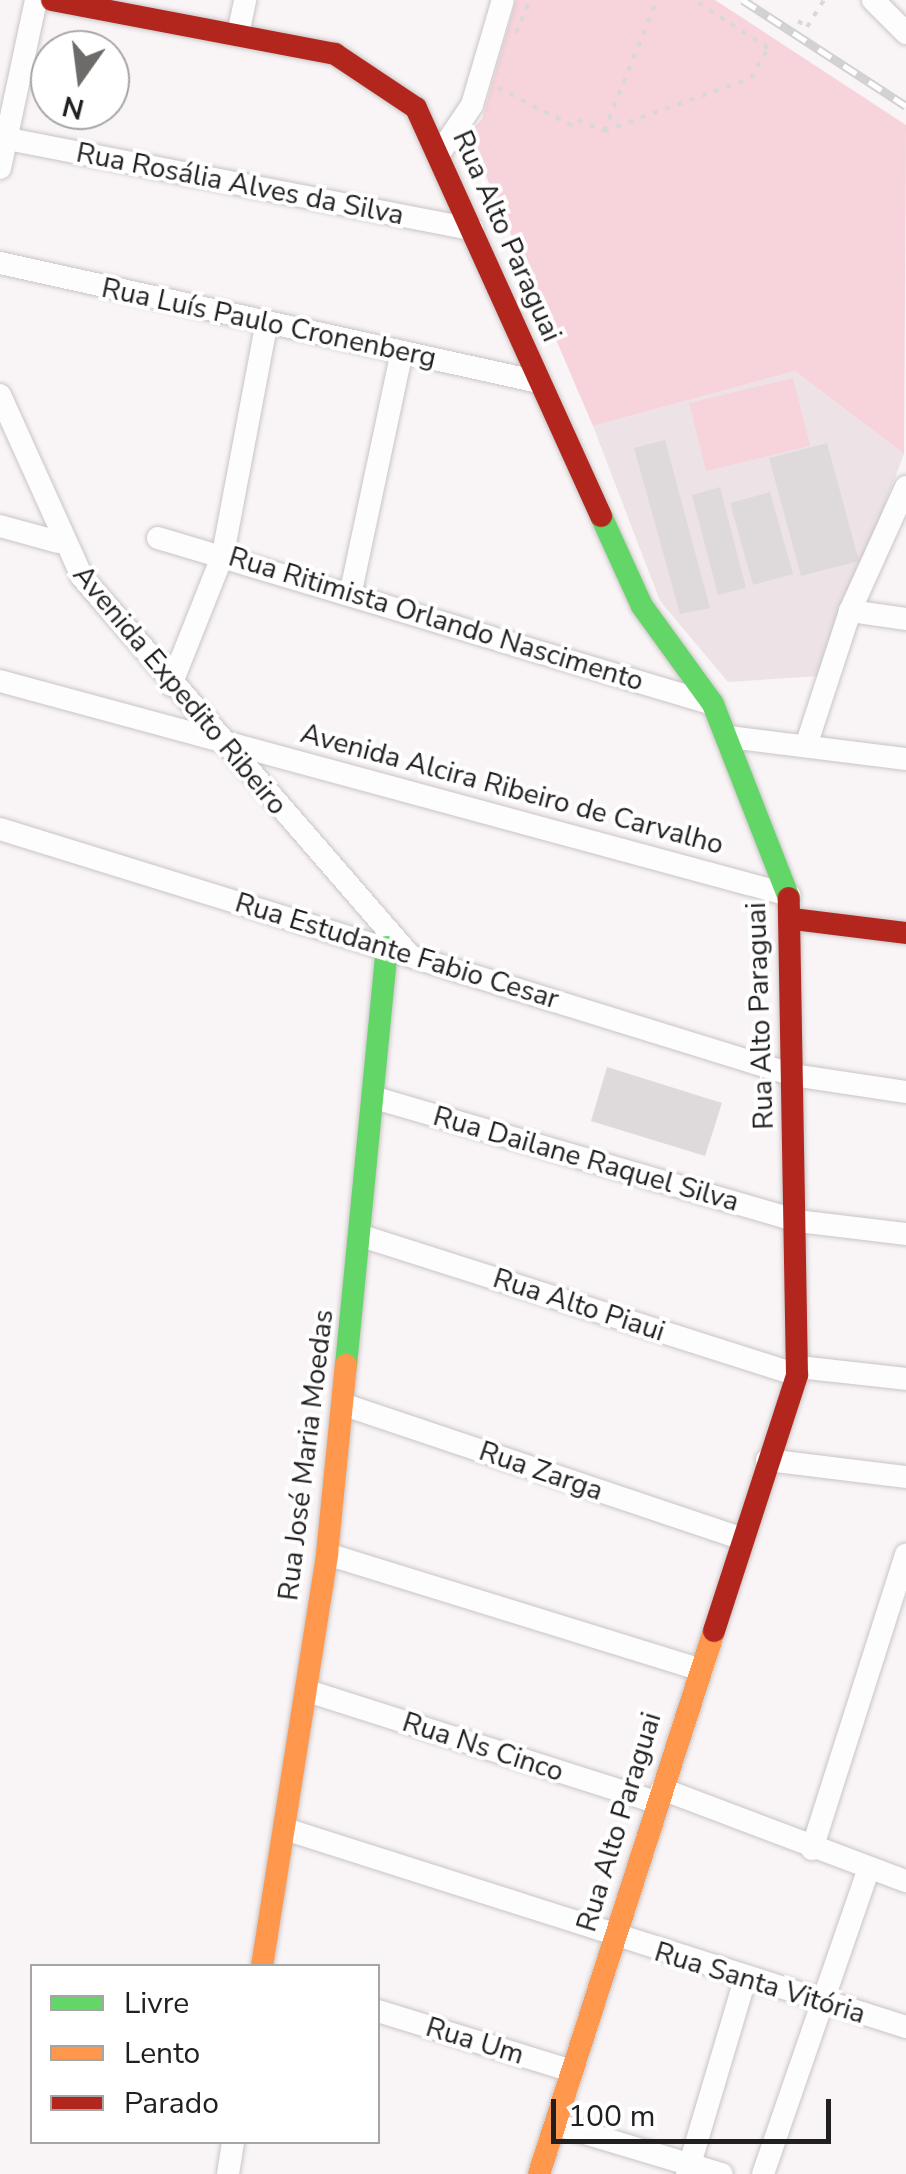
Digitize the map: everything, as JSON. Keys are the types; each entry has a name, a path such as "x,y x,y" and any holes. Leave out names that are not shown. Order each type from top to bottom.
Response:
{"street":[{"path":"0,168 36,0"},
{"name":"Rua Alto Paraguai","path":"52,0 238,34 369,69 416,108 642,606 714,704 789,895 793,920 798,1371 740,1538 538,2174"},
{"path":"238,34 246,0"},
{"path":"439,154 480,80 503,0"},
{"path":"873,0 906,33"},
{"name":"Rua Rosália Alves da Silva","path":"8,139 472,229"},
{"name":"Rua Luís Paulo Cronenberg","path":"0,264 539,382"},
{"path":"171,685 223,554 268,322"},
{"path":"350,591 402,352"},
{"name":"Avenida Expedito Ribeiro","path":"0,395 58,542 219,744 398,951"},
{"path":"806,746 850,611 906,488"},
{"path":"0,526 58,542"},
{"name":"Rua Ritimista Orlando Nascimento","path":"158,538 350,591 714,704"},
{"path":"850,611 906,620"},
{"name":"Avenida Alcira Ribeiro de Carvalho","path":"0,680 219,744 789,895"},
{"path":"728,737 906,759"},
{"name":"Rua Estudante Fabio Cesar","path":"0,829 793,1075 906,1092"},
{"path":"793,920 906,933"},
{"name":"Rua José Maria Moedas","path":"262,1964 308,1691 362,1236 374,1098 398,951"},
{"name":"Rua Dailane Raquel Silva","path":"374,1098 797,1220 906,1234"},
{"name":"Rua Alto Piaui","path":"362,1236 798,1371 906,1379"},
{"name":"Rua Zarga","path":"342,1404 740,1538"},
{"path":"767,1460 906,1477"},
{"path":"326,1554 698,1670"},
{"path":"812,1848 906,1555"},
{"name":"Rua Ns Cinco","path":"308,1691 660,1796 906,1882"},
{"name":"Rua Santa Vitória","path":"285,1830 614,1940 906,2027"},
{"path":"763,2174 868,1870"},
{"path":"689,2170 745,1979"},
{"name":"Rua Um","path":"380,2012 572,2071"},
{"path":"555,2124 689,2170 722,2174"},
{"path":"228,2174 233,2144"}],"path":[{"path":"604,131 657,0"},
{"path":"480,80 577,124 604,131 751,78 768,48 694,0"},
{"path":"798,21 807,27 824,0"}],"shaded area":[{"path":"516,0 715,0 906,125 904,454 795,371 593,426 468,134 482,119"},
{"path":"795,371 904,454 820,676 728,682 660,601 593,426"},
{"path":"793,378 810,446 706,471 689,403"}],"building":[{"path":"665,440 710,608 680,614 634,448"},
{"path":"827,443 859,561 801,576 769,458"},
{"path":"720,487 746,588 718,595 692,495"},
{"path":"770,492 793,574 753,585 730,503"},
{"path":"607,1067 722,1103 705,1156 591,1121"}],"railway":[{"path":"743,0 906,106"}],"traffic: fast":[{"path":"601,516 642,606 713,704 789,898"},
{"path":"346,1365 387,947"}],"traffic: slow":[{"path":"262,1964 327,1554 346,1365"},
{"path":"539,2174 714,1631"}],"traffic: jam":[{"path":"52,0 335,54 416,108 601,516"},
{"path":"714,1631 797,1375 789,898"},
{"path":"793,919 906,933"}]}
